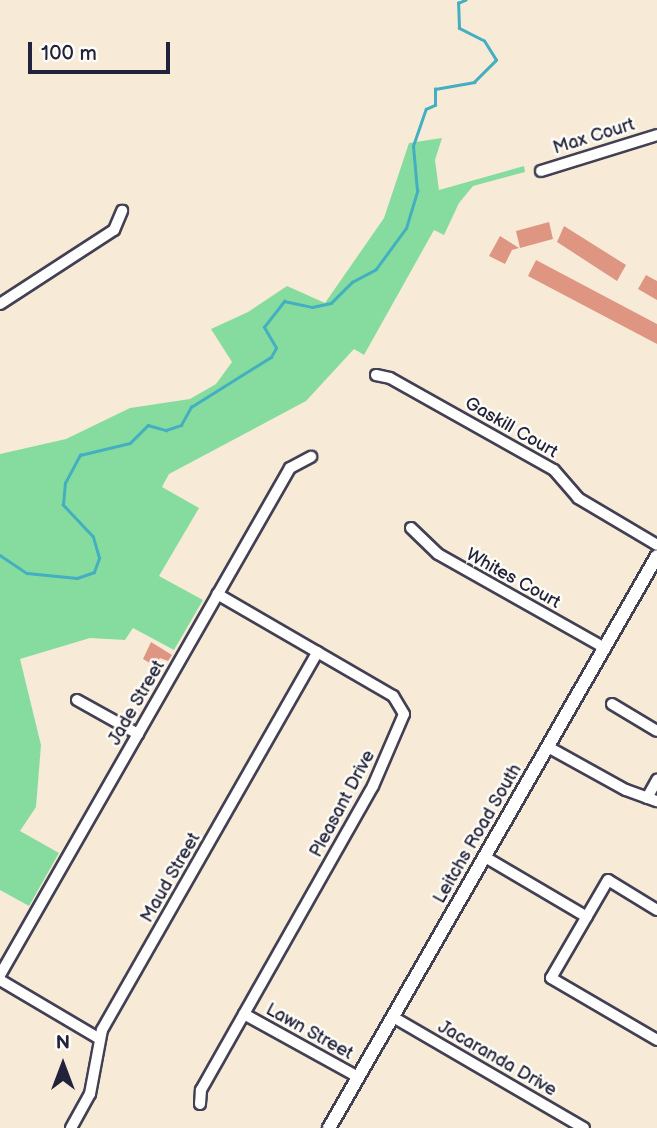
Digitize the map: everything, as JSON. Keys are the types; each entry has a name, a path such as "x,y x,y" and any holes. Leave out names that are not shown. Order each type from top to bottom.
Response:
{"street":[{"name":"Max Court","path":"541,171 657,135"},
{"path":"0,304 114,230 122,211"},
{"name":"Gaskill Court","path":"376,375 390,378 554,470 578,498 657,545"},
{"name":"Jade Street","path":"0,978 290,468 311,457"},
{"name":"Whites Court","path":"411,528 438,554 605,648"},
{"name":"Leitchs Road South","path":"329,1128 657,556"},
{"name":"Pleasant Drive","path":"200,1104 201,1090 373,786 404,714 393,696 217,594"},
{"name":"Maud Street","path":"71,1128 90,1094 98,1038 318,652"},
{"path":"77,700 138,734"},
{"path":"612,704 657,731"},
{"path":"548,747 652,799 657,780"},
{"path":"485,857 587,917"},
{"path":"657,910 608,880 551,978 657,1040"},
{"path":"0,978 98,1038"},
{"name":"Lawn Street","path":"244,1014 358,1077"},
{"name":"Jacaranda Drive","path":"393,1017 584,1128"}],"green space":[{"path":"442,138 435,160 439,190 524,166 525,172 473,186 459,203 444,235 434,230 364,355 354,349 306,401 169,474 162,487 199,508 159,576 203,600 174,650 133,628 125,640 90,638 20,659 41,745 36,807 20,831 59,853 29,906 0,890 0,454 66,439 130,408 190,399 216,384 232,362 211,329 248,312 287,286 325,303 384,218 409,143"}],"building":[{"path":"549,222 553,239 520,248 516,231"},
{"path":"564,226 626,265 617,281 557,242"},
{"path":"500,236 519,248 512,250 505,264 489,256"},
{"path":"536,260 657,324 657,344 528,276"},
{"path":"646,275 657,281 657,300 638,289"},
{"path":"151,642 172,655 168,661 160,658 155,666 143,659"}],"waterway":[{"path":"0,555 27,573 77,578 94,572 99,558 93,537 63,505 65,483 80,455 130,443 148,425 166,430 181,425 191,407 271,357 276,348 264,327 284,301 312,307 331,303 352,282 376,269 406,228 417,191 413,146 426,109 435,105 435,89 474,82 496,60 484,41 459,28 458,3 465,0"}]}
